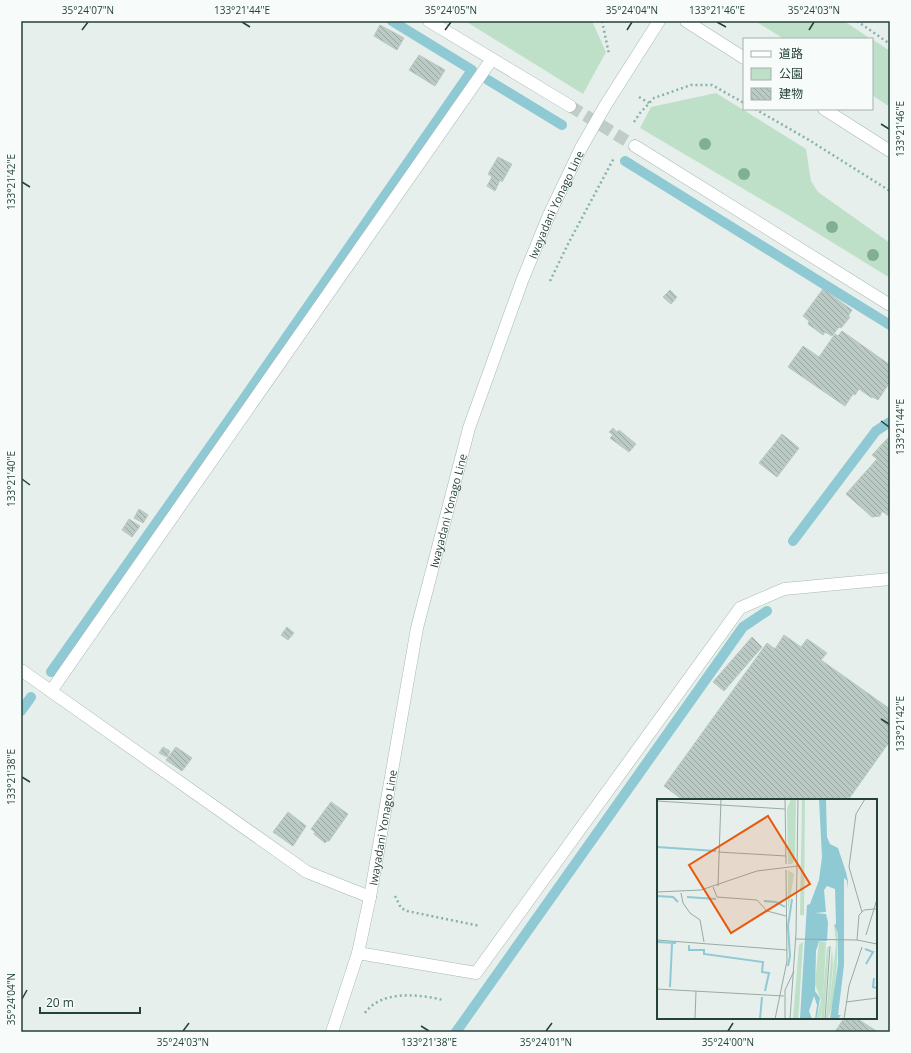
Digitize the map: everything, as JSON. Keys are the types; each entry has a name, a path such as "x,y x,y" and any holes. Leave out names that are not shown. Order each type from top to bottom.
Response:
{"street":[{"path":"429,21 570,106"},
{"name":"Iwayadani Yonago Line","path":"332,1032 358,953 370,897 417,628 469,428 522,281 549,215 581,148 605,106 659,21"},
{"path":"686,21 743,57"},
{"path":"51,691 492,59"},
{"path":"826,110 890,151"},
{"path":"636,146 890,305"},
{"path":"358,953 476,972 740,608 784,589 890,579"},
{"path":"21,670 307,872 370,897"}],"path":[{"path":"602,21 606,43"},
{"path":"857,21 890,44"},
{"path":"632,126 640,113 654,98 691,85 712,85 743,101"},
{"path":"757,110 809,140 890,191"},
{"path":"547,288 568,244 617,154"},
{"path":"394,889 394,896 401,908 407,911 481,927"},
{"path":"360,1019 370,1006 380,1000 396,996 411,995 443,1000"}],"green space":[{"path":"465,21 592,21 606,52 583,94"},
{"path":"755,21 844,21 870,38 782,38"},
{"path":"873,40 890,51 890,107 873,96"},
{"path":"716,93 806,149 811,181 818,192 890,243 890,278 788,215 640,128 651,107"}],"building":[{"path":"380,25 404,38 397,50 374,36"},
{"path":"419,55 445,70 435,86 409,70"},
{"path":"498,157 512,164 502,182 500,180 495,191 487,186 492,177 488,174"},
{"path":"823,289 852,310 848,316 850,317 832,336 825,332 823,335 808,324 809,321 803,316"},
{"path":"670,290 677,297 671,304 663,297"},
{"path":"842,331 890,365 890,382 878,400 873,397 872,398 859,389 855,395 853,394 845,406 788,367 803,346 819,357 835,334 838,336"},
{"path":"613,428 617,432 619,430 636,444 629,452 610,438 613,435 609,432"},
{"path":"782,434 799,448 777,477 759,463"},
{"path":"888,438 890,440 890,517 882,511 880,516 872,517 846,494 877,459 872,455"},
{"path":"139,509 148,515 143,523 134,518"},
{"path":"129,519 140,526 132,537 122,530"},
{"path":"287,627 294,633 288,640 281,635"},
{"path":"784,635 801,647 807,639 827,653 821,660 890,709 890,741 849,799 682,799 664,786 767,643 775,649"},
{"path":"752,637 762,647 724,691 713,682"},
{"path":"163,747 170,751 167,757 159,753"},
{"path":"176,747 192,758 182,771 166,760"},
{"path":"331,802 348,814 329,841 325,843 314,834 315,832 311,829"},
{"path":"288,812 306,826 293,846 273,832"},
{"path":"843,1019 858,1019 878,1032 835,1032"}],"waterway":[{"path":"51,672 231,417 472,70 392,21"},
{"path":"488,80 562,125"},
{"path":"625,161 890,325"},
{"path":"793,541 876,431 890,422"},
{"path":"456,1032 743,627 767,611"},
{"path":"21,711 31,697"}],"tunnel":[{"path":"570,106 635,146"}]}
